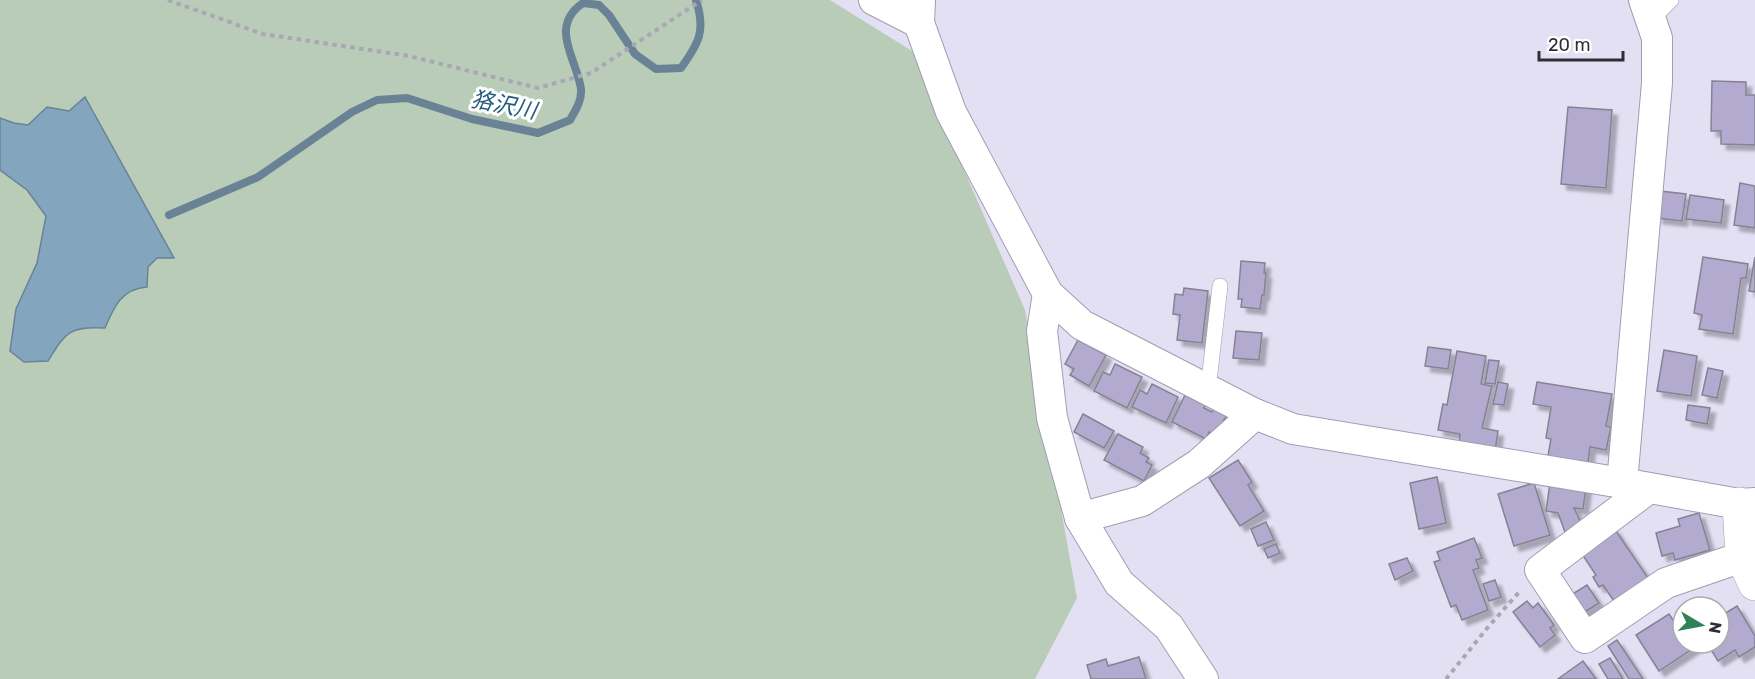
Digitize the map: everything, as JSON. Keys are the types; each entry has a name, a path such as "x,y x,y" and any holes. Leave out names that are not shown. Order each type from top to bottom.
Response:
{"street":[{"path":"874,0 919,12 951,112 1048,294 1082,325 1255,414 1293,429 1635,486 1747,504 1749,571 1666,583 1585,638 1540,570 1635,486 1657,83 1655,7"},
{"path":"1048,294 1042,331 1052,418 1080,518 1119,583 1169,627 1203,679"},
{"path":"1080,518 1142,501 1199,464 1255,414"}],"lane":[{"path":"1208,390 1220,286"}],"path":[{"path":"168,0 263,34 409,56 538,88 591,73 702,0"},
{"path":"1446,679 1511,600 1540,570"}],"green space":[{"path":"0,0 830,0 912,51 1025,310 1077,598 1035,679 0,679"}],"water":[{"path":"85,97 174,258 157,258 148,267 147,287 138,288 125,295 115,306 105,328 76,330 64,337 48,361 24,362 10,351 16,309 37,263 46,216 27,190 0,170 0,118 28,125 47,107 69,111"}],"building":[{"path":"1712,81 1746,82 1746,95 1755,95 1755,145 1721,144 1721,131 1711,131"},
{"path":"1568,107 1612,110 1606,188 1561,184"},
{"path":"1740,183 1755,186 1755,228 1734,225"},
{"path":"1660,191 1686,194 1682,221 1657,218"},
{"path":"1690,195 1724,200 1721,223 1686,219"},
{"path":"1703,257 1748,264 1746,278 1741,278 1733,334 1699,329 1702,315 1694,313"},
{"path":"1755,257 1755,292 1749,291"},
{"path":"1241,261 1265,263 1264,295 1262,295 1260,309 1241,307 1242,299 1238,299"},
{"path":"1184,288 1208,291 1202,343 1177,340 1180,315 1173,314 1175,294 1183,295"},
{"path":"1236,331 1262,333 1259,360 1233,358"},
{"path":"1078,340 1106,355 1089,386 1070,375 1074,369 1065,364"},
{"path":"1428,347 1451,350 1448,369 1425,366"},
{"path":"1664,350 1697,356 1691,396 1657,391"},
{"path":"1457,351 1486,356 1481,384 1492,386 1482,428 1498,431 1495,451 1459,444 1460,434 1438,430 1443,404 1447,405"},
{"path":"1489,360 1499,361 1495,384 1485,383"},
{"path":"1115,364 1142,377 1127,408 1094,391 1103,372 1110,375"},
{"path":"1708,368 1723,371 1717,398 1702,395"},
{"path":"1498,382 1508,384 1504,405 1493,404"},
{"path":"1537,382 1612,394 1606,426 1611,427 1606,450 1590,447 1588,463 1548,456 1551,439 1546,438 1551,407 1533,404"},
{"path":"1152,384 1178,397 1166,423 1132,407 1140,390 1147,394"},
{"path":"1185,395 1205,405 1204,408 1212,412 1214,408 1227,414 1216,435 1209,432 1206,439 1172,422"},
{"path":"1688,405 1710,408 1707,424 1686,420"},
{"path":"1083,414 1114,431 1104,448 1074,432"},
{"path":"1118,434 1143,447 1140,453 1149,458 1146,462 1152,465 1144,481 1104,460"},
{"path":"1238,460 1252,482 1248,485 1264,511 1240,526 1209,478"},
{"path":"1437,477 1446,523 1419,529 1410,483"},
{"path":"1534,483 1550,535 1514,546 1498,494"},
{"path":"1550,483 1586,487 1583,509 1574,508 1582,525 1565,532 1558,513 1546,511"},
{"path":"1699,513 1710,550 1675,560 1673,553 1662,556 1656,533 1680,526 1678,519"},
{"path":"1266,522 1274,540 1258,546 1251,529"},
{"path":"1614,528 1648,578 1614,601 1603,585 1599,587 1593,577 1596,575 1580,551"},
{"path":"1474,538 1482,558 1476,560 1479,568 1473,570 1488,610 1462,620 1456,605 1451,607 1434,562 1440,560 1437,552"},
{"path":"1276,544 1280,553 1268,558 1264,549"},
{"path":"1407,558 1413,571 1395,580 1389,564"},
{"path":"1495,580 1501,597 1489,601 1483,584"},
{"path":"1587,585 1599,603 1583,613 1571,595"},
{"path":"1527,601 1533,608 1538,603 1554,625 1550,628 1555,635 1540,647 1513,612"},
{"path":"1737,606 1755,636 1755,647 1739,657 1735,650 1731,653 1731,610"},
{"path":"1669,614 1671,617 1671,655 1683,655 1659,671 1636,635"},
{"path":"1617,640 1643,679 1629,679 1608,646"},
{"path":"1714,655 1727,655 1718,661"},
{"path":"1139,657 1146,679 1091,679 1087,665 1106,659 1108,666"},
{"path":"1610,658 1623,679 1608,679 1599,664"},
{"path":"1583,661 1596,679 1558,679"}],"waterway":[{"name":"狢沢川","path":"169,215 258,177 352,112 377,100 407,98 472,119 538,133 570,120 578,106 581,93 579,78 567,44 567,22 573,12 583,3 599,5 609,15 635,54 656,69 681,68 699,36 700,20 696,0"}]}
